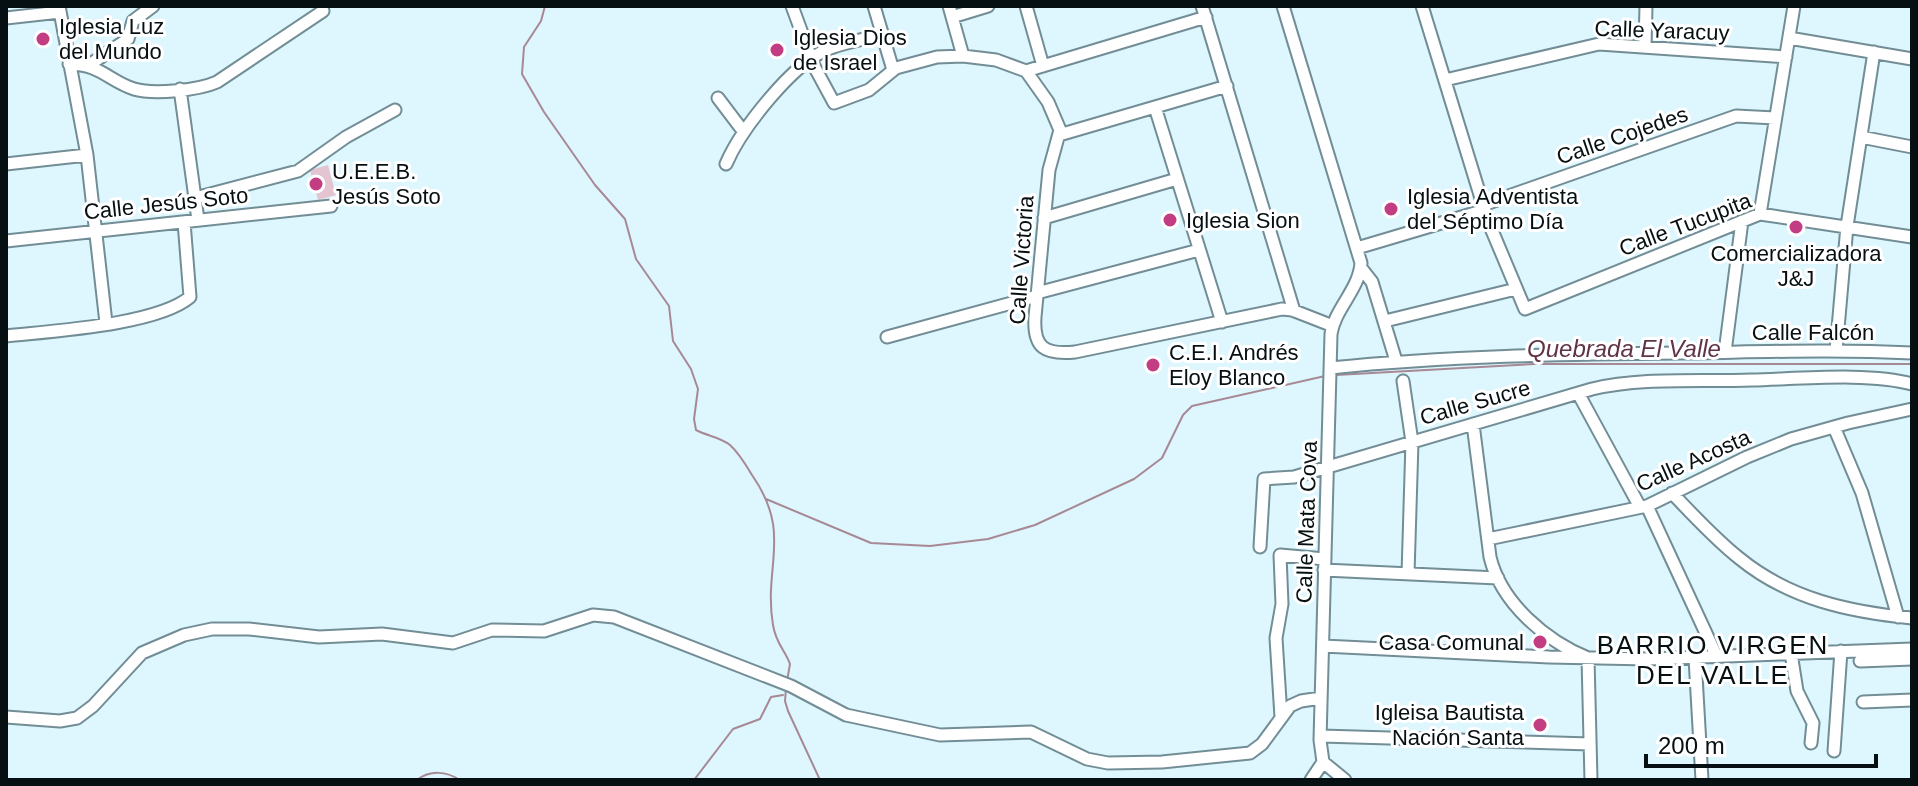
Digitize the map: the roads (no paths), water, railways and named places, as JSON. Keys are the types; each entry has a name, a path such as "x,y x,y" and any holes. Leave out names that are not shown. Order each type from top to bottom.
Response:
{"street":[{"path":"89,65 128,39 133,21 153,6"},
{"path":"792,6 811,60 834,103 869,90 893,70 937,57 963,56 1012,64 1026,71 1056,117 1059,135 1227,86"},
{"path":"874,6 893,70"},
{"path":"963,56 950,11 988,6"},
{"path":"1026,6 1043,66"},
{"path":"1283,6 1361,268 1370,278 1396,361"},
{"path":"1385,321 1516,289 1484,207 1422,6"},
{"path":"1645,47 1646,6"},
{"path":"1760,214 1794,6"},
{"path":"6,18 59,9 87,155 106,323"},
{"path":"69,64 89,65 133,89 202,87 217,82 323,11"},
{"path":"1026,71 1204,11 1294,311"},
{"path":"726,164 743,131 811,60 827,49 882,35"},
{"path":"1789,38 1912,59"},
{"name":"Calle Yaracuy","path":"1445,80 1591,45 1786,57"},
{"path":"1836,351 1847,226 1874,52"},
{"path":"180,89 198,220"},
{"path":"718,98 743,131"},
{"path":"1155,107 1222,322"},
{"path":"195,198 298,171 346,137 395,110"},
{"name":"Calle Cojedes","path":"1357,248 1484,207 1736,116 1775,118"},
{"name":"Calle Victoria","path":"1059,135 1049,170 1034,326 1037,341 1043,348 1055,352 1089,350 1276,310 1294,311 1333,326"},
{"path":"1861,137 1912,147"},
{"path":"6,164 87,155"},
{"path":"1044,218 1177,179"},
{"name":"Calle Jesús Soto","path":"6,241 331,206"},
{"name":"Calle Tucupita","path":"1516,289 1525,309 1760,214 1912,237"},
{"path":"1725,352 1742,221"},
{"path":"6,336 106,323 170,309 190,297 184,222"},
{"path":"887,337 1199,250"},
{"name":"Calle Mata Cova","path":"1323,762 1324,565 1333,326 1361,268"},
{"name":"Calle Falcón","path":"1330,368 1495,355 1912,353"},
{"name":"Calle Sucre","path":"1260,547 1264,479 1294,477 1578,393 1630,383 1879,379 1912,384"},
{"path":"1403,381 1412,442 1408,574"},
{"path":"1578,393 1644,506 1717,657"},
{"name":"Calle Acosta","path":"1488,539 1644,506 1775,445 1834,427 1912,409"},
{"path":"1473,424 1492,567 1533,625 1567,649 1588,658"},
{"path":"1834,427 1862,493 1898,617"},
{"path":"1672,493 1736,556 1779,585 1830,604 1912,618"},
{"path":"1281,717 1276,638 1282,604 1280,555 1324,565 1408,574 1498,578"},
{"path":"6,717 60,721 77,718 93,706 142,653 184,635 224,628 319,637 382,634 453,643 492,630 544,631 593,615 606,615 791,686 846,715 940,735 1031,732 1087,759 1108,763 1162,762 1250,753 1258,748 1281,717 1297,702 1321,698"},
{"path":"1323,646 1588,658 1695,658 1912,649"},
{"path":"1834,751 1841,651"},
{"path":"1791,653 1797,691 1813,723 1811,743"},
{"path":"1588,658 1591,780"},
{"path":"1695,658 1702,780"},
{"path":"1860,661 1912,659"},
{"path":"1863,702 1912,700"},
{"path":"1321,736 1590,744"},
{"path":"1311,780 1323,762 1345,780"}],"waterway":[{"path":"545,6 541,21 524,47 522,74 544,112 595,185 625,219 636,259 669,306 673,341 691,369 698,389 694,419 696,430 730,445 764,496 774,533 771,585 773,625 790,664 787,681"},
{"name":"Quebrada El Valle","path":"1336,375 1534,364 1912,364"},
{"name":"Quebrada El Valle","path":"766,499 871,543 930,546 988,539 1035,525 1134,479 1162,458 1183,415 1192,406 1325,376"},
{"path":"786,688 788,711 820,780"},
{"path":"694,780 733,729 760,719 771,697 783,695"},
{"path":"417,780 438,773 460,780"}],"place":[{"name":"Iglesia Luz del Mundo","path":"43,39"},
{"name":"Iglesia Dios de Israel","path":"777,50"},
{"name":"U.E.E.B. Jesús Soto","path":"316,184"},
{"name":"Iglesia Adventista del Séptimo Día","path":"1391,209"},
{"name":"Iglesia Sion","path":"1170,220"},
{"name":"Comercializadora J&J","path":"1796,227"},
{"name":"C.E.I. Andrés Eloy Blanco","path":"1153,365"},
{"name":"Casa Comunal","path":"1540,642"},
{"name":"Igleisa Bautista Nación Santa","path":"1540,725"}],"district":[{"name":"BARRIO VIRGEN DEL VALLE","path":"1713,660"}]}
